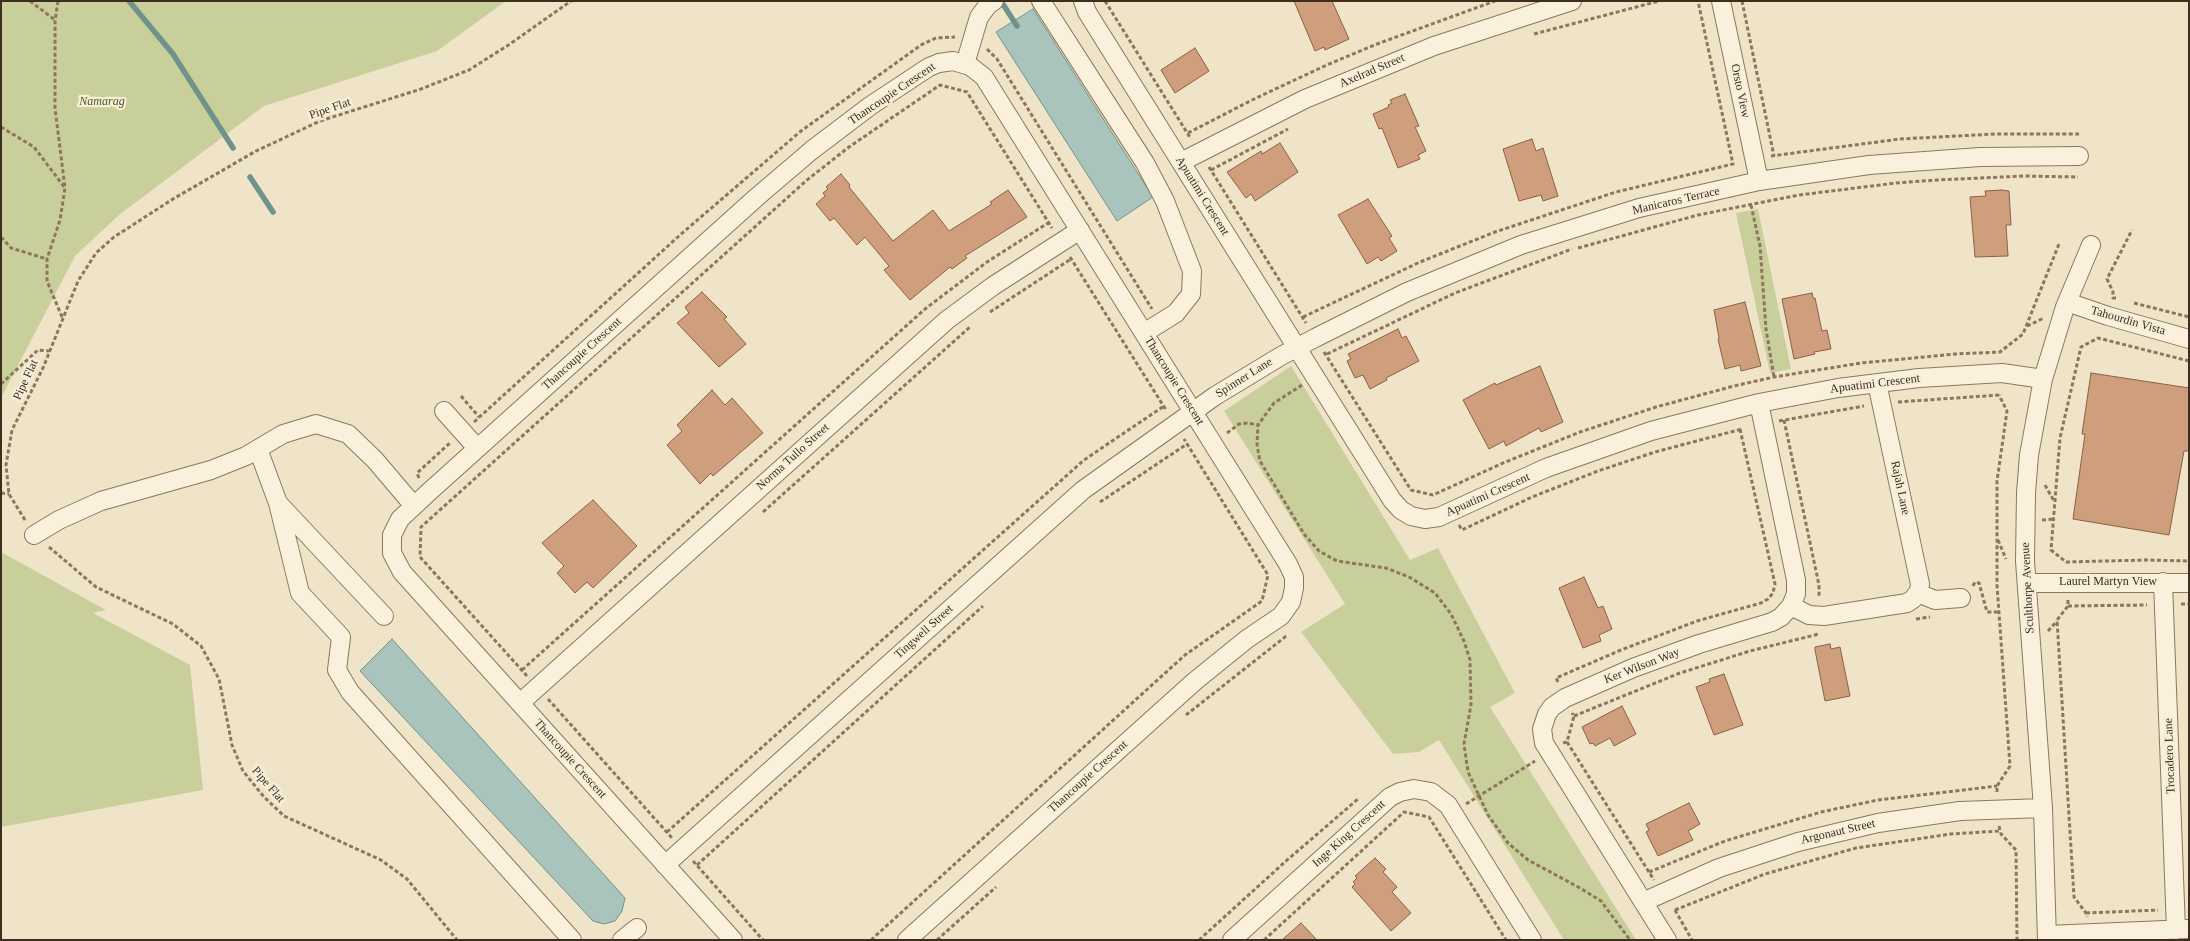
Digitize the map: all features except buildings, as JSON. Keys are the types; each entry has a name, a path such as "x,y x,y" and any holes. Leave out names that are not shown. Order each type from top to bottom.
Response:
{"street":[{"path":"965,64 979,17 988,5 994,1"},
{"path":"1042,1 1145,163 1165,201 1192,271 1191,294 1176,313 1144,333"},
{"name":"Apuatimi Crescent","path":"1083,1 1087,12 1396,505 1408,514 1421,518 1435,518 1546,468 1651,431 1759,403 1877,383 2000,373 2043,379"},
{"name":"Orsto View","path":"1721,1 1759,181"},
{"name":"Axelrad Street","path":"1181,162 1305,99 1434,46 1568,2"},
{"name":"Thancoupie Crescent","path":"733,940 398,566 392,553 392,535 400,519 430,491 758,196 812,150 870,106 933,65 946,61 965,64 974,68 984,77 1288,564 1294,581 1291,602 1278,618 1247,639 1195,681 907,940"},
{"name":"Manicaros Terrace","path":"1297,347 1407,292 1521,246 1638,208 1759,181 1878,164 1980,156 2079,156"},
{"name":"Norma Tullo Street","path":"520,703 947,320 993,286 1080,230"},
{"name":"Sculthorpe Avenue","path":"2047,937 2043,808 2027,583 2026,493 2029,455 2043,379 2068,302 2091,245"},
{"name":"Tahourdin Vista","path":"2068,302 2108,316 2189,339"},
{"name":"Spinner Lane","path":"1194,412 1215,396 1297,347"},
{"name":"Rajah Lane","path":"1877,383 1920,584 1918,593"},
{"path":"1759,403 1796,580 1796,594 1791,606 1809,615 1820,617 1905,604 1918,593 1935,600 1967,596"},
{"path":"444,411 477,448"},
{"name":"Tingwell Street","path":"666,865 1056,513 1119,463 1194,412"},
{"path":"34,535 59,520 100,501 211,470 246,456 283,434 316,424 348,434 375,460 414,506"},
{"path":"258,449 278,503 300,593 341,636 337,670 350,692 572,940"},
{"path":"278,503 384,616"},
{"name":"Trocadero Lane","path":"2163,582 2176,909 2183,929"},
{"name":"Laurel Martyn View","path":"2027,583 2189,583"},
{"name":"Ker Wilson Way","path":"1667,940 1549,752 1543,736 1544,721 1552,707 1565,698 1633,668 1699,644 1769,624 1781,617 1791,606"},
{"name":"Inge King Crescent","path":"1232,940 1396,793 1414,789 1431,792 1443,800 1532,940"},
{"name":"Argonaut Street","path":"1643,902 1719,868 1798,842 1878,823 1960,811 2043,808"},
{"path":"622,940 637,928"},
{"path":"2047,937 2183,929"}],"path":[{"path":"30,1 55,21"},
{"path":"58,1 55,21 55,108 66,188 60,220 47,260 47,281 62,318"},
{"name":"Pipe Flat","path":"457,940 407,879 381,860 284,816 264,797 243,771 232,745 219,679 201,646 173,624 96,587 34,535 9,494 6,465 12,430 78,281 96,254 114,237 173,199 256,151 320,121 421,89 468,70 558,12 571,1"},
{"path":"1105,1 1211,170 1289,129"},
{"path":"1188,133 1252,100 1330,64 1377,44 1495,1"},
{"path":"1525,37 1659,1"},
{"path":"1698,1 1733,164"},
{"path":"1742,1 1774,156"},
{"path":"444,507 417,477 417,473 680,235 801,131 920,45 936,38 950,36 981,44 997,59 1161,323"},
{"path":"871,940 1184,655 1262,601 1268,575 1164,406 967,92 940,85 849,147 807,180 421,527 420,557 667,832 1084,460 1164,406"},
{"path":"1,127 34,147 66,188"},
{"path":"1303,317 1420,262 1502,229 1616,192 1733,164 1774,156 1900,139 1995,134 2079,134"},
{"path":"1327,354 1456,294 1558,254 1659,225 1799,195 1896,183 1978,178 2078,177"},
{"path":"1751,205 1760,246 1766,329 1774,377"},
{"path":"522,670 925,309 988,262 1048,223"},
{"path":"2122,300 2113,298 2113,292 2107,279 2132,230"},
{"path":"1,237 11,248 47,260"},
{"path":"2000,352 2023,334 2059,244"},
{"path":"986,315 1071,259"},
{"path":"2132,302 2189,317"},
{"path":"756,517 978,320"},
{"path":"2189,362 2098,338 2081,347 2060,438 2051,550 2066,562 2147,560 2189,562"},
{"path":"1,384 38,350 49,350"},
{"path":"1332,366 1274,403 1258,425 1257,445 1260,461 1304,534 1319,551 1337,561 1386,568 1409,577 1435,593 1451,614 1464,641 1470,660 1471,705 1464,744 1468,772 1478,796 1508,843 1528,860 1601,901 1630,940"},
{"path":"1442,491 1462,530 1532,497 1598,471 1654,452 1740,429 1882,403 2000,395 2007,411 1997,481 1999,612 2010,766 1997,786"},
{"path":"460,396 479,417"},
{"path":"1434,824 1566,742 1574,716 1556,678 1621,650 1697,621 1760,604 1768,600 1773,593 1775,584 1740,429"},
{"path":"1092,507 1187,444"},
{"path":"1,493 9,494"},
{"path":"1967,596 1977,582 1987,612 1999,612"},
{"path":"763,940 697,865 990,600"},
{"path":"2176,909 2086,912 2074,897 2057,620 2068,606 2189,604"},
{"path":"1909,619 1938,616"},
{"path":"1574,716 1680,673 1750,651 1823,633"},
{"path":"550,701 557,695"},
{"path":"1566,742 1675,910 1692,940"},
{"path":"1199,940 1362,796"},
{"path":"1264,940 1404,812 1429,817 1506,940"},
{"path":"1675,910 1765,874 1856,848 1950,834 1999,830 2016,850 2017,940"}],"green space":[{"name":"Namarag","path":"1,1 506,1 437,51 264,106 119,215 75,256 1,398"},
{"path":"1758,209 1791,369 1770,373 1736,213"},
{"path":"1291,366 1410,560 1438,548 1515,693 1490,707 1636,940 1564,940 1439,740 1419,752 1393,754 1301,632 1345,604 1224,411"},
{"path":"1,552 106,610 93,613 190,665 203,790 1,827"}],"water":[{"path":"1033,9 1153,197 1117,221 996,32"},
{"path":"392,639 625,898 622,911 615,921 604,924 593,921 360,671"}],"waterway":[{"path":"129,1 173,54 233,148"},
{"path":"1001,1 1017,26"},
{"path":"250,177 273,212"}]}
